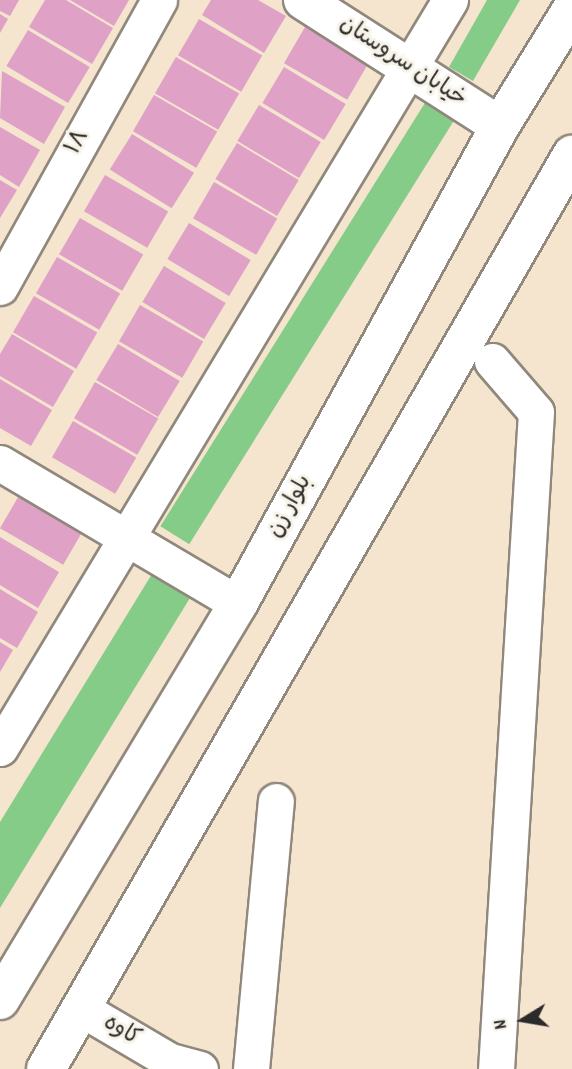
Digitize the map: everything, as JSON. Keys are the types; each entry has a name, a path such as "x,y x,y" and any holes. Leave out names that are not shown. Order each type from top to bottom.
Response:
{"main road":[{"name":"خیابان سروستان","path":"303,0 500,126"},
{"name":"بلوار زن","path":"0,1000 238,604 500,126 572,9"},
{"path":"46,1069 572,155"}],"street":[{"name":"۱۸","path":"0,287 159,0"},
{"path":"0,748 450,0"},
{"path":"492,361 537,412 496,1069"},
{"path":"0,463 238,604"},
{"path":"251,1069 276,801"},
{"name":"کاوه","path":"80,1008 170,1061 200,1069"}],"green space":[{"path":"487,0 520,0 473,81 449,67"},
{"path":"428,98 457,116 189,544 160,526"},
{"path":"155,569 193,593 0,908 0,822"}],"building":[{"path":"0,0 19,0 10,16 0,11"},
{"path":"45,0 66,0 113,28 92,64 29,27"},
{"path":"70,0 129,0 114,26"},
{"path":"211,0 258,0 286,16 264,53 202,15"},
{"path":"0,14 8,19 0,33"},
{"path":"199,19 262,56 241,92 178,55"},
{"path":"305,27 368,64 347,100 284,63"},
{"path":"28,30 90,67 68,103 6,66"},
{"path":"176,57 239,94 218,130 155,93"},
{"path":"284,67 346,104 324,140 262,103"},
{"path":"2,71 65,107 44,144 0,118"},
{"path":"154,95 217,132 196,168 133,131"},
{"path":"259,105 321,142 299,178 237,141"},
{"path":"0,127 40,150 19,187 0,175"},
{"path":"132,134 194,173 172,208 110,170"},
{"path":"237,143 299,180 277,216 215,179"},
{"path":"105,175 168,211 147,248 84,211"},
{"path":"0,180 17,190 0,218"},
{"path":"214,182 277,218 256,255 193,218"},
{"path":"80,218 143,254 122,291 59,254"},
{"path":"189,223 251,260 229,296 167,259"},
{"path":"57,257 120,294 99,330 36,293"},
{"path":"164,266 226,303 204,339 142,302"},
{"path":"34,296 97,332 76,369 13,332"},
{"path":"140,305 203,342 182,378 119,341"},
{"path":"12,334 74,371 53,407 0,376 0,354"},
{"path":"118,344 180,381 158,417 96,380"},
{"path":"0,379 52,410 31,446 0,428"},
{"path":"95,382 158,418 137,455 74,418"},
{"path":"73,421 136,458 115,494 52,457"},
{"path":"21,492 84,528 63,565 0,528"},
{"path":"0,537 59,572 38,608 0,585"},
{"path":"0,589 38,612 17,648 0,638"},
{"path":"0,642 13,650 0,672"}]}
